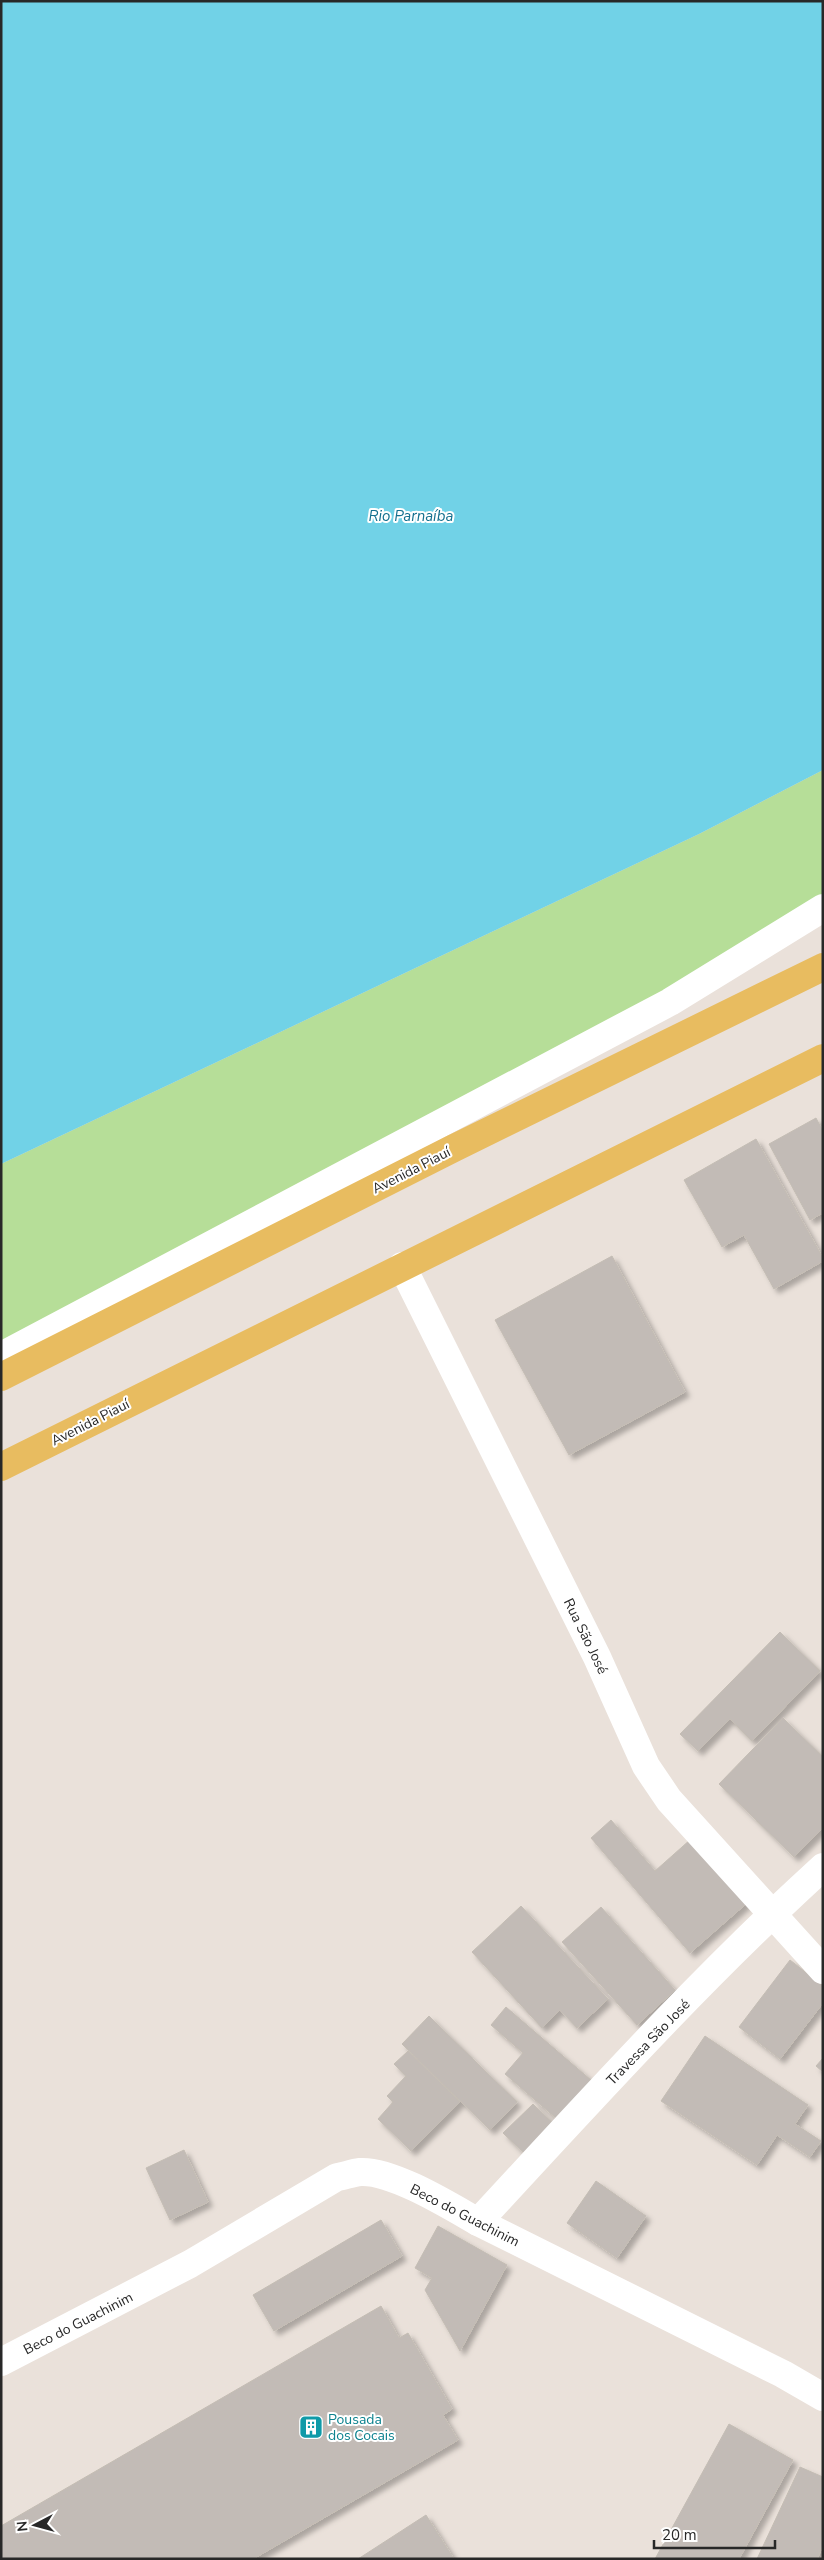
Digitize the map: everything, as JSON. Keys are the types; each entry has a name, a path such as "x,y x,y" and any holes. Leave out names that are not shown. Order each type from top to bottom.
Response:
{"main road":[{"name":"Avenida Piauí","path":"1,1377 817,968"},
{"name":"Avenida Piauí","path":"1,1467 823,1058"}],"street":[{"path":"1,1356 670,1002 823,908"},
{"name":"Rua São José","path":"402,1266 597,1657 646,1766 669,1800 823,1970"},
{"name":"Travessa São José","path":"478,2222 584,2108 773,1913 823,1867"},
{"name":"Beco do Guachinim","path":"1,2362 190,2264 337,2177 360,2172 375,2174 437,2198 478,2222 774,2370 823,2397"}],"green space":[{"path":"823,770 823,908 1,1356 1,1164 699,834"}],"water":[{"name":"Rio Parnaíba","path":"1,1 823,1 823,770 699,834 1,1164"}],"building":[{"path":"816,1118 823,1131 823,1213 810,1220 769,1144"},
{"path":"756,1139 823,1258 823,1261 774,1289 744,1235 722,1247 684,1180"},
{"path":"612,1256 685,1392 569,1455 495,1320"},
{"path":"780,1632 820,1671 752,1741 730,1719 698,1751 680,1734"},
{"path":"783,1718 823,1757 823,1828 794,1857 719,1784"},
{"path":"611,1820 655,1871 691,1839 747,1903 690,1953 591,1838"},
{"path":"521,1906 608,1999 577,2028 560,2010 542,2028 472,1952"},
{"path":"601,1907 675,1990 637,2025 562,1942"},
{"path":"790,1960 823,1986 823,2003 780,2059 739,2027"},
{"path":"506,2007 591,2080 557,2119 505,2074 523,2053 491,2025"},
{"path":"429,2016 517,2102 490,2130 402,2044"},
{"path":"705,2036 808,2105 795,2124 821,2141 810,2157 777,2135 757,2165 661,2101"},
{"path":"408,2051 460,2102 411,2151 378,2119 393,2102 387,2096 406,2076 394,2064"},
{"path":"823,2058 823,2072 816,2066"},
{"path":"533,2104 557,2127 528,2157 503,2133"},
{"path":"184,2150 208,2202 170,2220 146,2168"},
{"path":"596,2181 646,2216 617,2258 567,2223"},
{"path":"381,2220 402,2256 274,2331 253,2295"},
{"path":"438,2226 507,2265 460,2351 425,2290 432,2278 415,2268"},
{"name":"Pousada dos Cocais","path":"381,2306 399,2338 408,2333 452,2409 443,2415 458,2440 253,2559 1,2559 1,2526"},
{"path":"729,2424 793,2460 739,2559 655,2559"},
{"path":"800,2467 823,2477 823,2546 817,2559 757,2559"},
{"path":"426,2515 454,2559 358,2559"}],"place":[{"name":"Pousada dos Cocais","path":"311,2427"}]}
